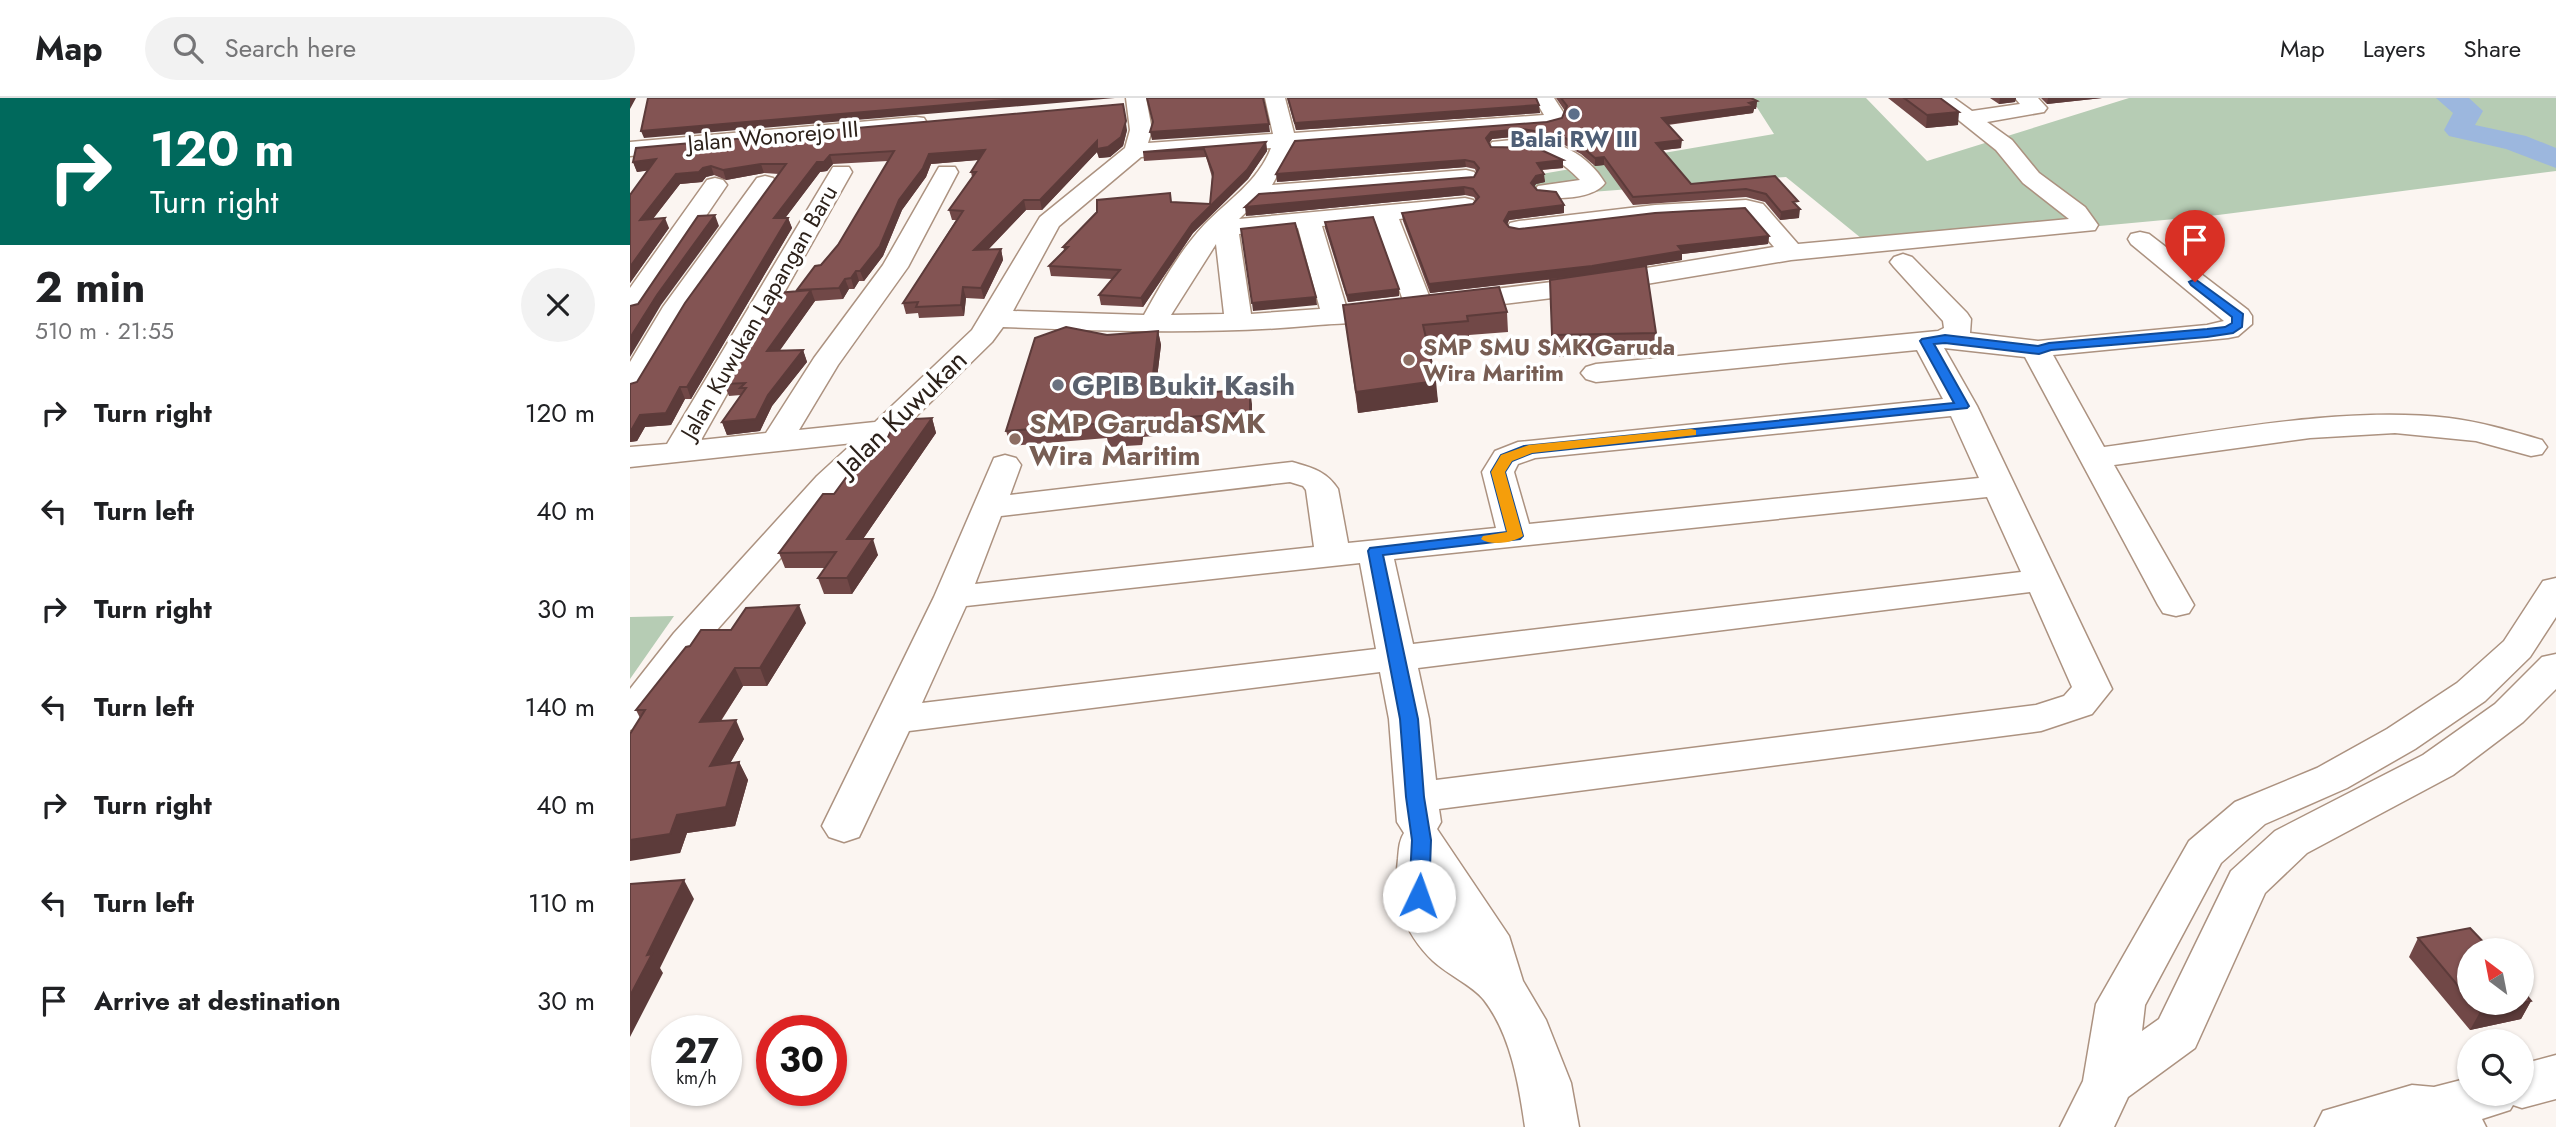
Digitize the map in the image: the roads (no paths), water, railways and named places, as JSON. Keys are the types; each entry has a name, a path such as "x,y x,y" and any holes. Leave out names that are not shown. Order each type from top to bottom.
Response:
{"street":[{"name":"Jalan Wonorejo III","path":"630,149 923,123 915,98"},
{"path":"1132,102 1141,130 1135,151 1283,118 1487,125 1554,119 1555,115 1545,98"},
{"path":"995,319 1153,324 1239,323 1336,317 1592,285 1791,252 2086,225 2076,212 2031,178 2012,153 1941,98"},
{"path":"1970,118 2037,108 2025,98"},
{"path":"1474,101 1487,125 1491,148 1536,145 1551,147 1589,175 1593,183 1576,189 1546,191"},
{"path":"1153,324 1164,302 1220,229 1286,165 1283,118"},
{"path":"796,155 804,132"},
{"name":"Jalan Kuwukan","path":"630,718 687,641 829,483 982,336 995,319 1049,222 1135,151"},
{"name":"Jalan Kuwukan Lapangan Baru","path":"678,452 841,172"},
{"path":"777,441 824,364 895,267 947,172"},
{"path":"1255,193 1466,177"},
{"path":"630,386 673,313 765,183"},
{"path":"630,307 715,185"},
{"path":"1220,229 1465,205"},
{"path":"1519,228 1656,212 1746,207 1755,209 1791,252"},
{"path":"1384,212 1419,306"},
{"path":"1308,220 1336,317"},
{"path":"1220,229 1239,323"},
{"path":"1596,373 1936,340 2039,350 2049,346 2207,333 2228,330 2238,324 2238,316 2140,239"},
{"path":"1903,262 1957,319 1958,331 1936,340"},
{"path":"1418,818 2041,718 2078,705 2092,689 1962,406 1936,340"},
{"path":"2039,350 2044,371 2176,605"},
{"path":"1515,536 1498,472 1506,458 1529,449 1962,406"},
{"path":"2095,458 2309,429 2395,424 2458,438 2543,449"},
{"path":"633,461 678,452 885,429"},
{"path":"844,826 952,597 1005,466"},
{"path":"990,507 1292,472 1314,479 1321,489 1333,556"},
{"path":"952,597 2000,486"},
{"path":"1375,551 1409,719 1418,818 1419,896 1431,926 1453,951 1500,985 1521,1020 1545,1083 1552,1127"},
{"path":"896,719 2043,580"},
{"path":"2087,1127 2109,1082 2122,1004 2205,852 2250,813 2332,778 2400,739 2471,692 2518,649 2556,589"},
{"path":"2109,1082 2177,1033 2247,883 2291,842 2438,765 2509,713 2556,666"},
{"path":"2250,813 2291,842"},
{"path":"2534,1083 2556,1077"},
{"path":"2342,1127 2412,1107 2446,1118 2469,1106"}],"waterway":[{"path":"2450,98 2469,111 2459,130 2515,142 2556,159"}],"place":[{"name":"Balai RW III","path":"1574,114"},
{"name":"SMP SMU SMK Garuda Wira Maritim","path":"1409,360"},
{"name":"GPIB Bukit Kasih","path":"1058,385"},
{"name":"SMP Garuda SMK Wira Maritim","path":"1015,439"}]}
